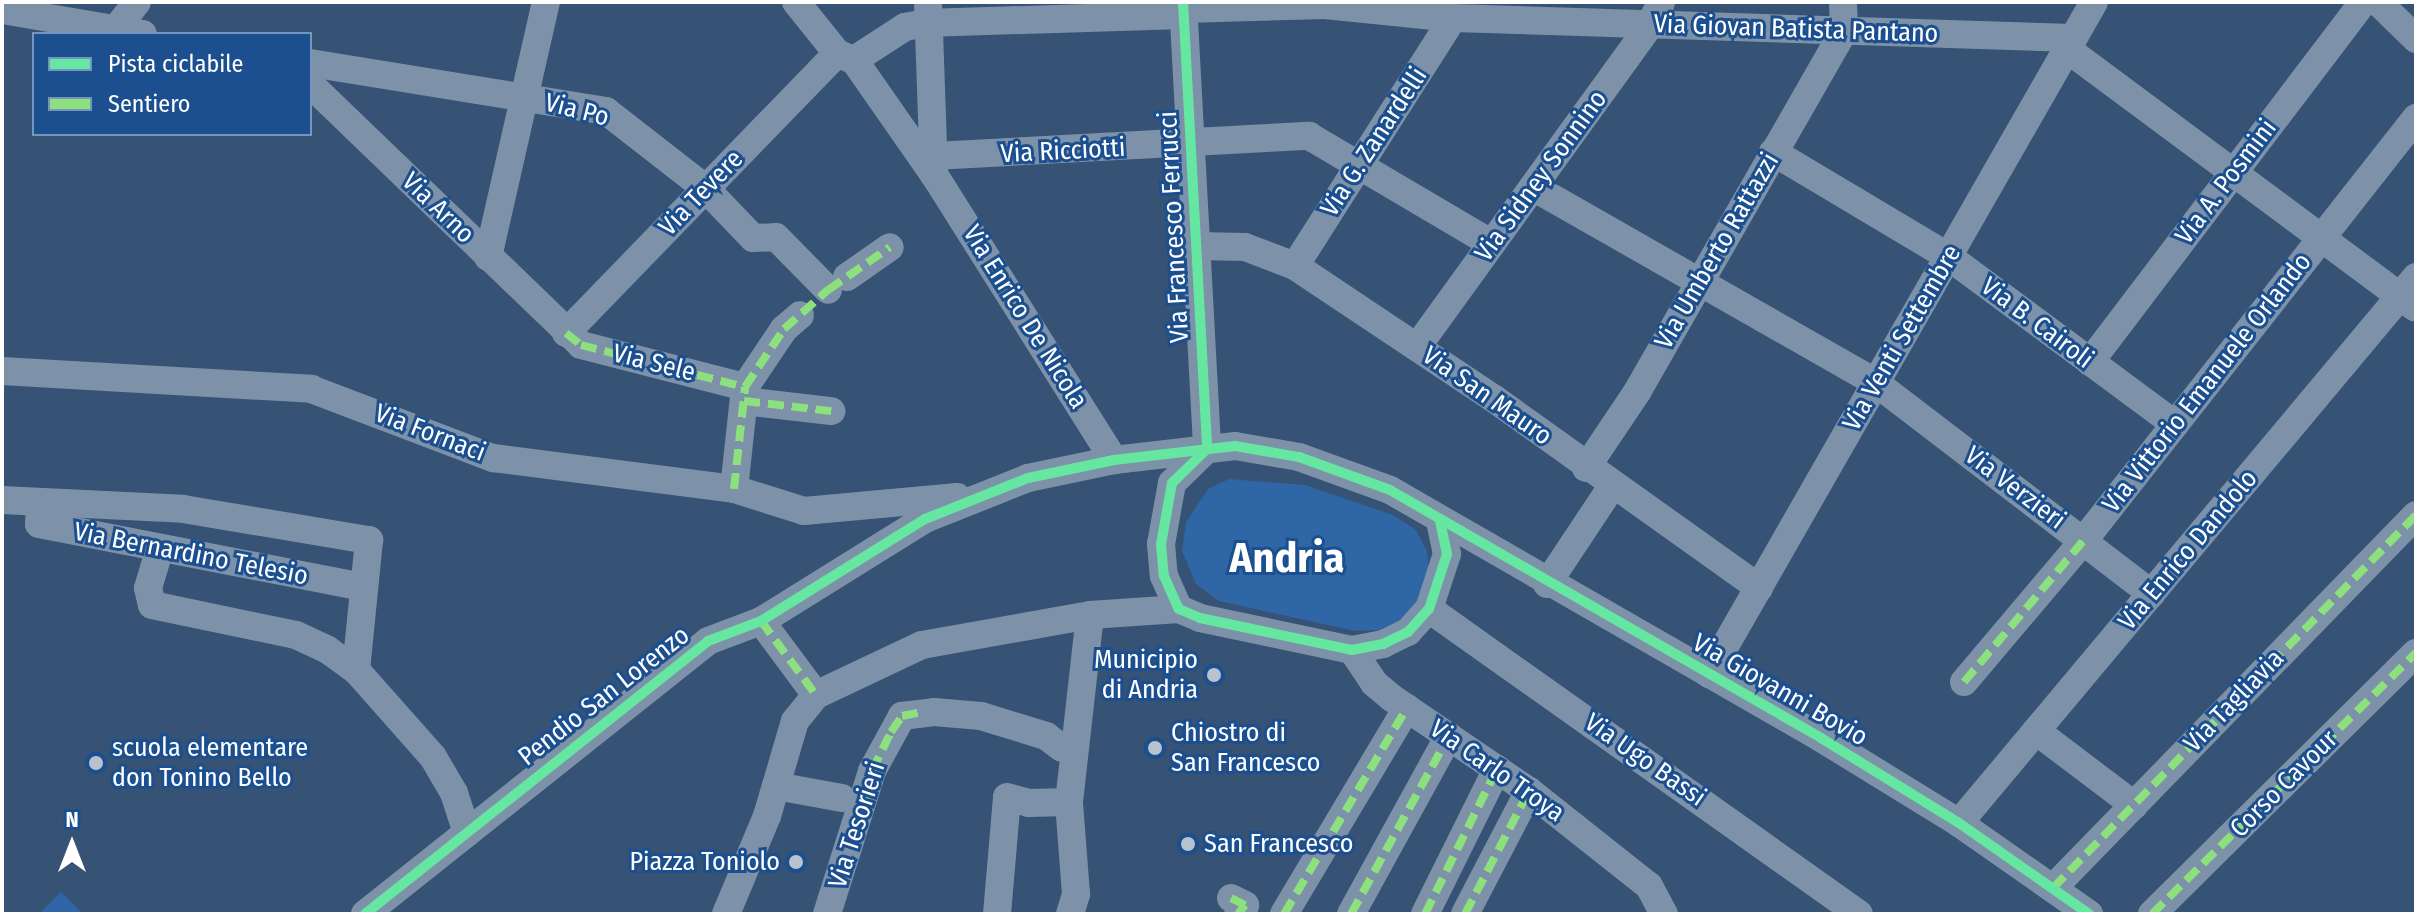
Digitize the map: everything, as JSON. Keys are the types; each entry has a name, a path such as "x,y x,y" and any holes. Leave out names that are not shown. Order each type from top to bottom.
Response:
{"street":[{"path":"2,10 129,32 137,2"},
{"path":"488,257 546,2"},
{"name":"Via Enrico De Nicola","path":"796,2 934,166 1114,460"},
{"path":"1843,2 1844,31"},
{"name":"Via Venti Settembre","path":"1709,674 2094,2"},
{"name":"Via A. Posmini","path":"2090,362 2363,2"},
{"path":"2378,2 2416,39"},
{"name":"Via Giovan Batista Pantano","path":"927,13 1325,5 1391,7 1453,18 1555,12 1656,13 1844,31 2070,44"},
{"name":"Via Francesco Ferrucci","path":"1183,8 1207,449"},
{"path":"927,13 934,166"},
{"name":"Via Tevere","path":"566,333 705,188 845,57 927,13"},
{"name":"Via Sidney Sonnino","path":"1417,347 1656,13"},
{"name":"Via G. Zanardelli","path":"1295,266 1453,18"},
{"name":"Via Umberto Rattazzi","path":"1586,468 1637,392 1844,31"},
{"path":"2070,44 2322,236 2411,293"},
{"name":"Via Po","path":"312,63 606,111 705,188 753,238 776,237 837,283 890,247"},
{"name":"Via Arno","path":"312,86 566,333"},
{"name":"Via Vittorio Emanuele Orlando","path":"1964,682 2084,540 2416,118"},
{"name":"Via Ricciotti","path":"934,166 1167,146 1191,140 1309,136 1492,244"},
{"name":"Via B. Cairoli","path":"1773,152 1949,257 2175,424"},
{"name":"Via Verzieri","path":"1533,187 1876,383 2152,594"},
{"name":"Via San Mauro","path":"1197,246 1245,247 1295,266 1417,347 1759,588"},
{"name":"Via Enrico Dandolo","path":"1959,823 2411,293"},
{"path":"734,489 745,394 800,315"},
{"name":"Via Sele","path":"566,333 581,345 745,394 831,411"},
{"name":"Via Fornaci","path":"2,371 311,389 493,458 734,489 804,511 974,496"},
{"path":"726,914 776,786 795,721 816,695 922,645 1090,615 1179,609 1352,650 1383,644 1408,632 1429,609 1447,554 1440,521 1390,490 1299,457 1235,446 1114,460 1028,478 974,496"},
{"path":"1179,609 1164,576 1161,530 1172,483 1207,449"},
{"path":"1547,584 1612,486"},
{"name":"Pendio San Lorenzo","path":"365,914 708,641 761,621 925,519 974,496"},
{"path":"2,500 40,505 183,509 369,540 356,670"},
{"name":"Via Bernardino Telesio","path":"40,505 39,524 363,587"},
{"name":"Via Tagliavia","path":"2053,888 2416,515"},
{"name":"Via Giovanni Bovio","path":"1440,521 1709,674 1959,823 2089,914"},
{"path":"160,548 148,588 152,605 296,635 356,670 433,757 454,793 467,833"},
{"name":"Via Ugo Bassi","path":"1429,609 1859,914"},
{"path":"1070,914 1076,894 1069,802 1090,615"},
{"path":"761,621 816,695"},
{"name":"Via Carlo Troya","path":"1352,650 1374,683 1529,791 1649,886 1664,914"},
{"name":"Corso Cavour","path":"2152,914 2416,653"},
{"path":"1284,914 1407,708"},
{"name":"Via Tesorieri","path":"827,914 854,801 902,716 918,713 981,716 1046,736 1062,748"},
{"path":"2036,731 2134,805"},
{"path":"1351,914 1449,736"},
{"path":"1425,914 1497,769"},
{"path":"776,786 854,801"},
{"path":"1465,914 1529,791"},
{"path":"997,914 1007,797 1029,803 1069,802"}],"shaded area":[{"path":"1229,479 1305,485 1393,515 1416,530 1427,551 1430,581 1408,617 1379,630 1355,631 1219,601 1196,584 1182,551 1186,522 1208,489"},
{"path":"61,892 83,914 39,914"}],"marked path":[{"path":"734,489 745,387 784,329 828,290 890,247"},
{"path":"566,333 581,345 745,387"},
{"path":"744,401 831,411"},
{"path":"2053,888 2416,515"},
{"path":"1964,682 2084,540"},
{"path":"761,621 816,695"},
{"path":"2152,914 2416,653"},
{"path":"1284,914 1407,708"},
{"path":"865,803 872,771 891,732 902,716 918,713"},
{"path":"1351,914 1449,736"},
{"path":"1425,914 1497,769"},
{"path":"1465,914 1529,791"},
{"path":"1231,898 1245,905 1238,914"}],"cycle path":[{"path":"1183,2 1207,449"},
{"path":"365,914 708,641 761,621 925,519 1028,478 1114,460 1235,446 1299,457 1390,490 1821,738 1959,823 2089,914"},
{"path":"1207,449 1172,483 1161,544 1164,576 1179,609 1200,618 1352,650 1383,644 1408,632 1429,609 1447,554 1440,521"}],"place":[{"name":"Municipio di Andria","path":"1214,675"},
{"name":"Chiostro di San Francesco","path":"1155,748"},
{"name":"scuola elementare don Tonino Bello","path":"96,763"},
{"name":"San Francesco","path":"1188,844"},
{"name":"Piazza Toniolo","path":"796,862"}],"district":[{"name":"Andria","path":"1287,558"}]}
